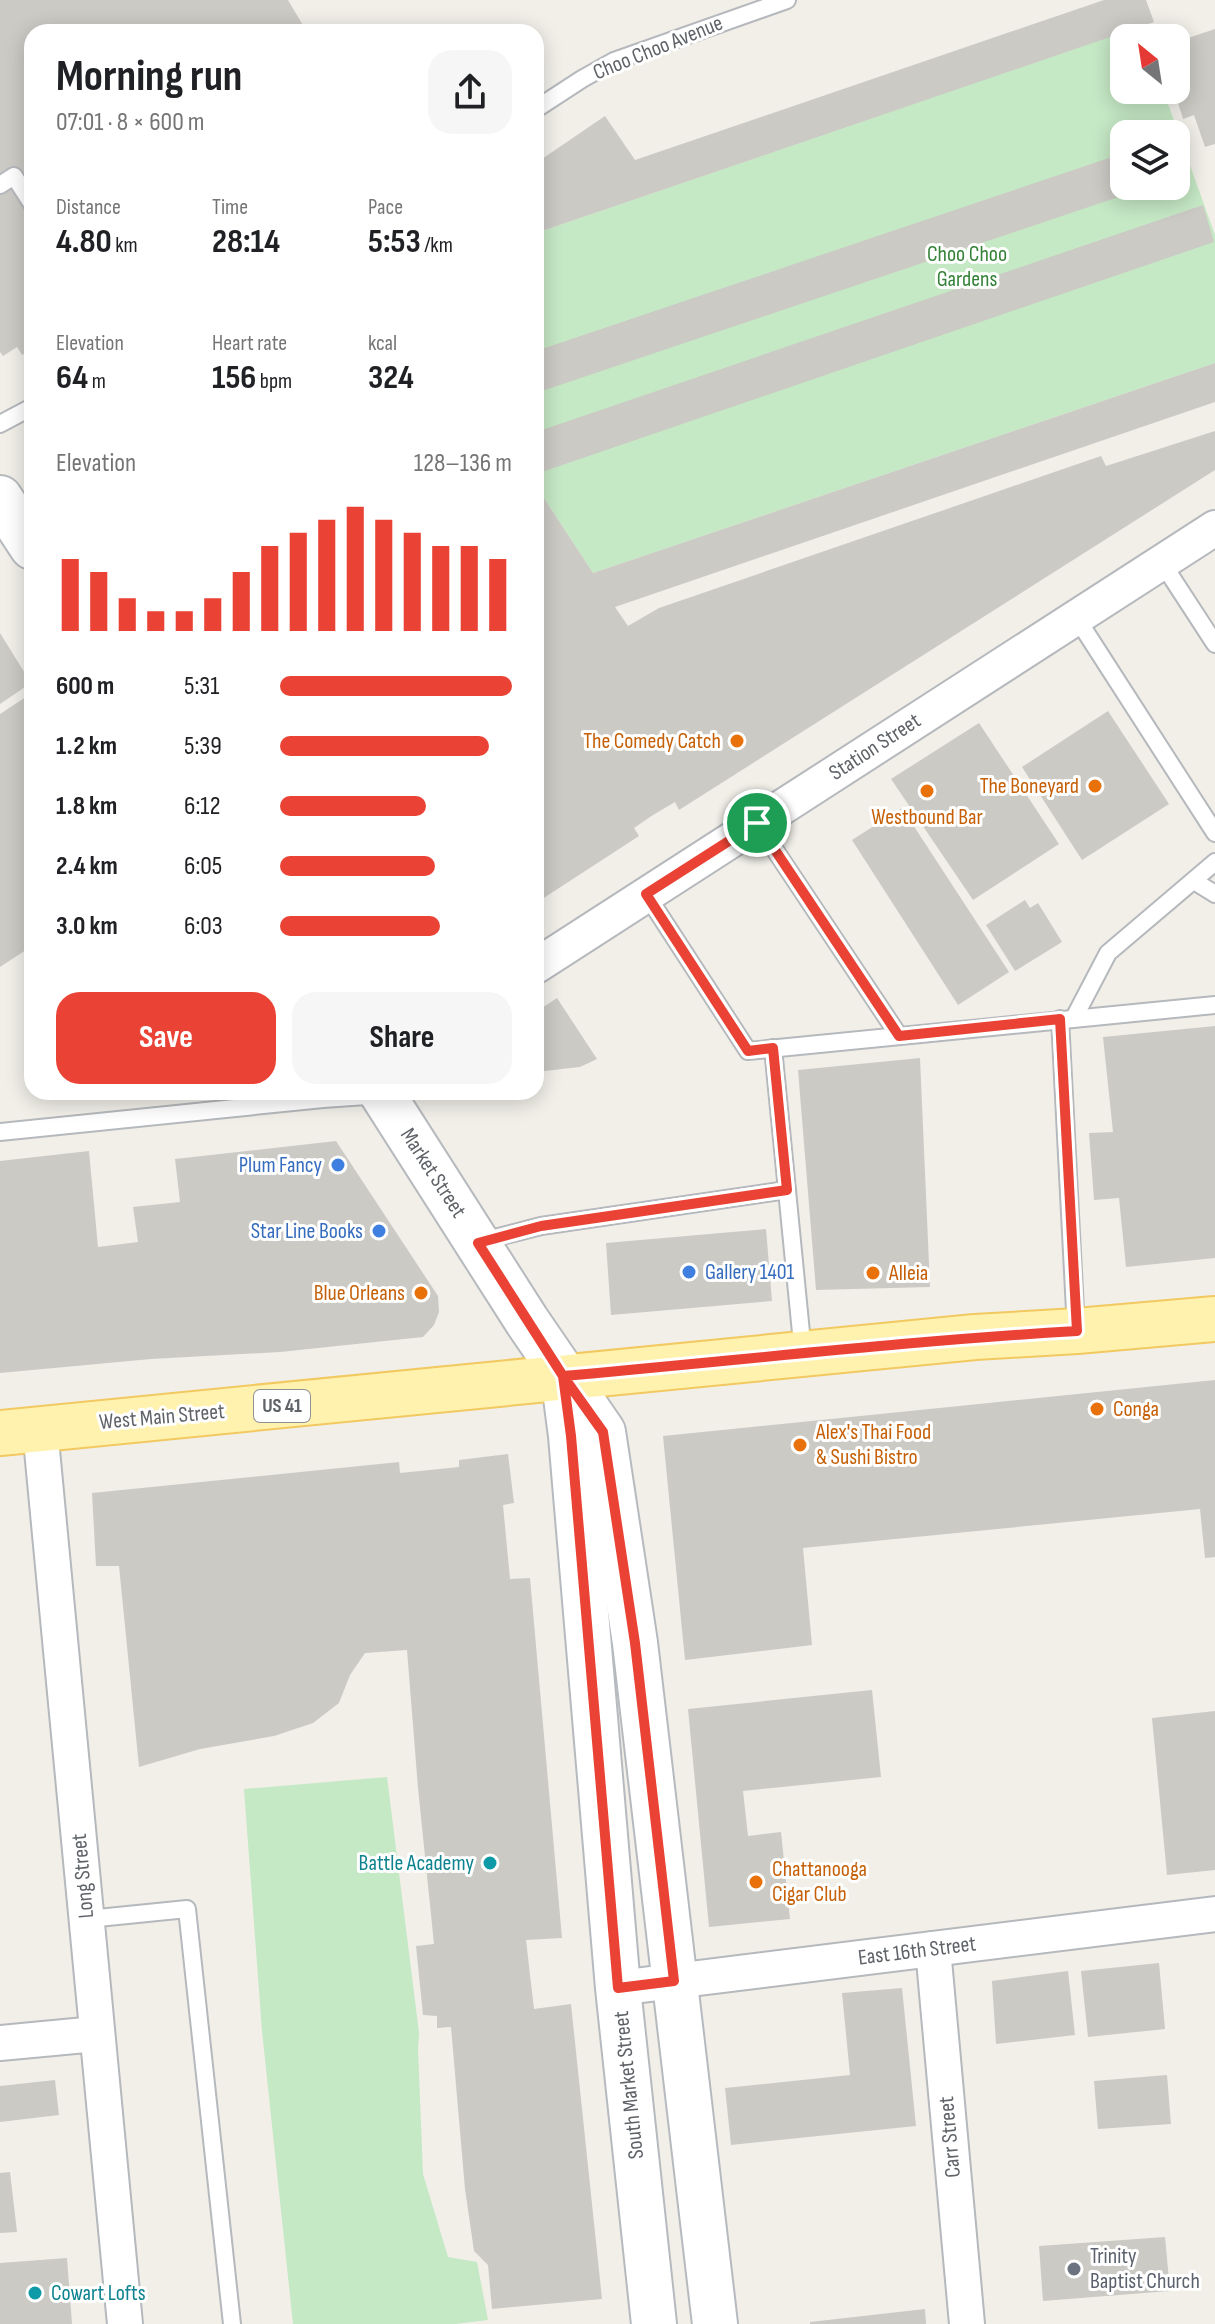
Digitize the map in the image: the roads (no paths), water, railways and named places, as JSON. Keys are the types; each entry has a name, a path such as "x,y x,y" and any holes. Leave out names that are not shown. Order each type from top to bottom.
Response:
{"main road":[{"name":"Market Street","path":"386,1100 563,1376"},
{"name":"US 41","path":"563,1376 975,1337 1215,1319"},
{"name":"West Main Street","path":"20,1431 563,1376"},
{"path":"563,1376 603,1432 635,1643 715,2324"},
{"name":"South Market Street","path":"563,1376 571,1436 618,1988 654,2324"}],"street":[{"name":"Station Street","path":"544,961 1215,528"},
{"name":"Long Street","path":"20,1431 88,1919 96,2034 125,2324"},
{"name":"East 16th Street","path":"618,1988 1215,1914"},
{"name":"Carr Street","path":"933,1949 967,2324"},
{"path":"0,2043 96,2034"}],"lane":[{"name":"Choo Choo Avenue","path":"544,104 614,61 787,0"},
{"path":"0,185 14,176 24,192"},
{"path":"0,424 24,411"},
{"path":"1161,561 1215,644"},
{"path":"1076,617 1215,833"},
{"path":"757,823 899,1036"},
{"path":"1077,1331 1067,1018 1108,953 1215,862"},
{"path":"1194,881 1215,894"},
{"path":"646,894 748,1051 1215,1005"},
{"path":"773,1048 803,1355"},
{"path":"0,1132 313,1100"},
{"path":"478,1243 541,1226 787,1190"},
{"path":"88,1919 187,1909 232,2324"}],"place":[{"name":"The Comedy Catch","path":"737,741"},
{"name":"The Boneyard","path":"1095,786"},
{"name":"Westbound Bar","path":"927,791"},
{"name":"Plum Fancy","path":"338,1165"},
{"name":"Star Line Books","path":"379,1231"},
{"name":"Gallery 1401","path":"689,1272"},
{"name":"Alleia","path":"873,1273"},
{"name":"Blue Orleans","path":"421,1293"},
{"name":"Conga","path":"1097,1409"},
{"name":"Alex's Thai Food & Sushi Bistro","path":"800,1445"},
{"name":"Battle Academy","path":"490,1863"},
{"name":"Chattanooga Cigar Club","path":"756,1882"},
{"name":"Trinity Baptist Church","path":"1074,2269"},
{"name":"Cowart Lofts","path":"35,2293"}],"park label":[{"name":"Choo Choo Gardens","path":"967,266"}]}
